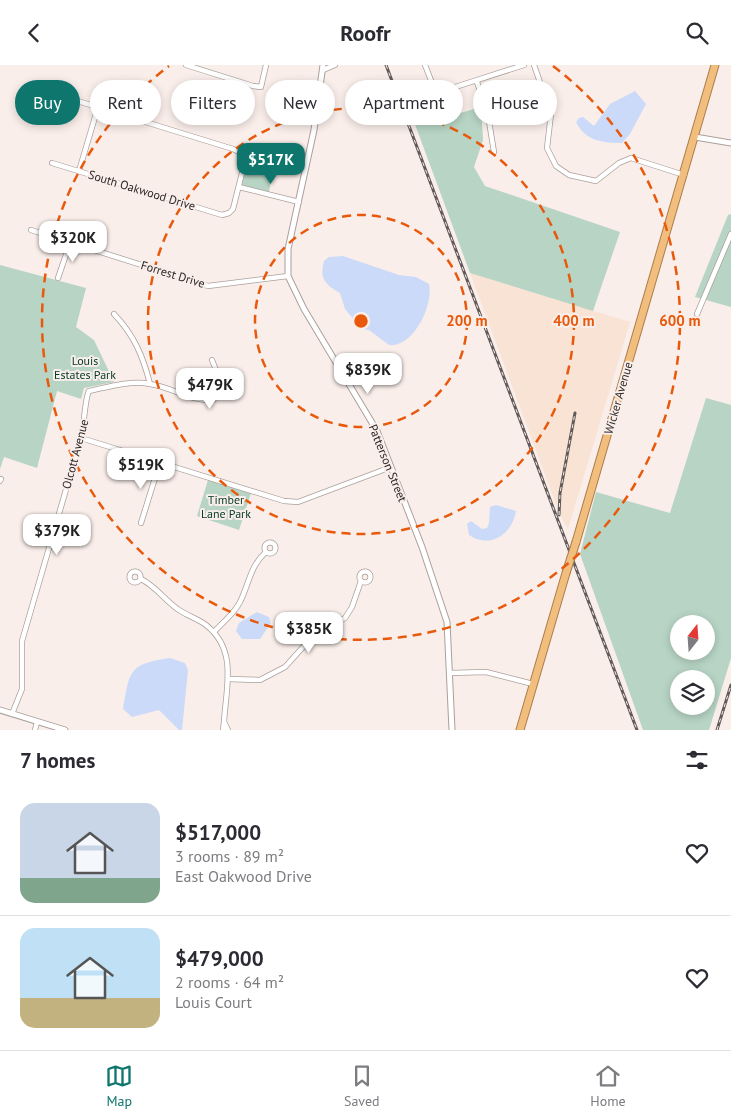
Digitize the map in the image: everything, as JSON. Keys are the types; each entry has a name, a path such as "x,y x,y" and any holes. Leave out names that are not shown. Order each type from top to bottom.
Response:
{"highway":[{"name":"Wicker Avenue","path":"520,730 715,65"}],"street":[{"path":"186,65 252,86 261,87 266,65"},
{"path":"323,68 334,65"},
{"path":"425,65 432,83 441,89 451,90 473,82"},
{"path":"500,65 502,72"},
{"path":"480,80 524,65"},
{"path":"534,65 551,114 547,148 556,166 569,175 596,181 619,163 631,158 684,175"},
{"name":"Patterson Street","path":"323,68 314,130 288,249 288,276 304,309 372,423 391,467 447,622 452,730"},
{"path":"79,171 93,125"},
{"path":"156,125 239,151 245,161 239,187 299,202"},
{"path":"490,125 494,152"},
{"path":"695,137 731,143"},
{"name":"South Oakwood Drive","path":"52,163 218,214 232,211 239,187"},
{"name":"Forrest Drive","path":"32,230 208,286 288,276"},
{"path":"697,314 731,234"},
{"path":"58,278 70,243"},
{"path":"114,315 134,338 144,362 150,384 202,401 213,400 222,385 212,360"},
{"name":"Olcott Avenue","path":"12,714 22,689 22,641 81,438 85,421 85,397 89,391 126,384 150,384"},
{"path":"81,438 284,501 298,502 391,467"},
{"path":"141,523 160,462"},
{"path":"214,632 228,619 240,602 252,571 266,552"},
{"path":"141,579 158,590 180,611 198,620 214,632 227,657 228,679 223,730"},
{"path":"228,679 260,679 285,667 313,636 345,618 352,607 362,581"},
{"path":"450,673 486,672 533,684"},
{"path":"0,710 65,730"},
{"path":"34,730 37,721"},
{"path":"224,722 228,730"}],"shaded area":[{"path":"470,273 630,322 568,529 560,515"}],"green space":[{"path":"473,109 473,125 482,125 483,140 474,167 485,186 620,232 593,311 470,273 415,125 463,125 463,112"},
{"path":"246,168 272,175 269,192 242,185"},
{"path":"731,214 731,307 695,297 728,215"},
{"name":"Louis Estates Park","path":"0,265 86,288 76,327 94,340 114,382 84,388 81,399 57,391 37,468 4,457 0,469"},
{"path":"706,398 731,405 731,658 715,710 715,670 670,670 670,715 714,715 709,730 643,730 580,554 596,492 670,513"},
{"name":"Timber Lane Park","path":"208,480 251,493 239,530 197,516"}],"water":[{"path":"635,91 646,104 630,134 622,143 595,140 584,133 576,122 579,118 583,117 594,126 610,104"},
{"path":"343,256 399,275 416,277 429,284 430,293 425,313 414,333 406,340 398,344 389,345 369,330 362,329 345,309 340,293 327,284 322,272 324,261 329,257"},
{"path":"496,505 516,511 514,519 505,532 499,537 485,541 469,535 467,524 471,521 482,529 487,528 490,507"},
{"path":"257,612 269,617 271,623 260,639 242,639 236,631 239,623"},
{"path":"170,658 185,663 188,670 182,730 179,730 159,710 132,717 123,709 127,686 133,671 146,663"}],"railway":[{"path":"386,65 637,730"},
{"path":"559,515 560,493 575,413"},
{"path":"717,730 731,685"}]}
